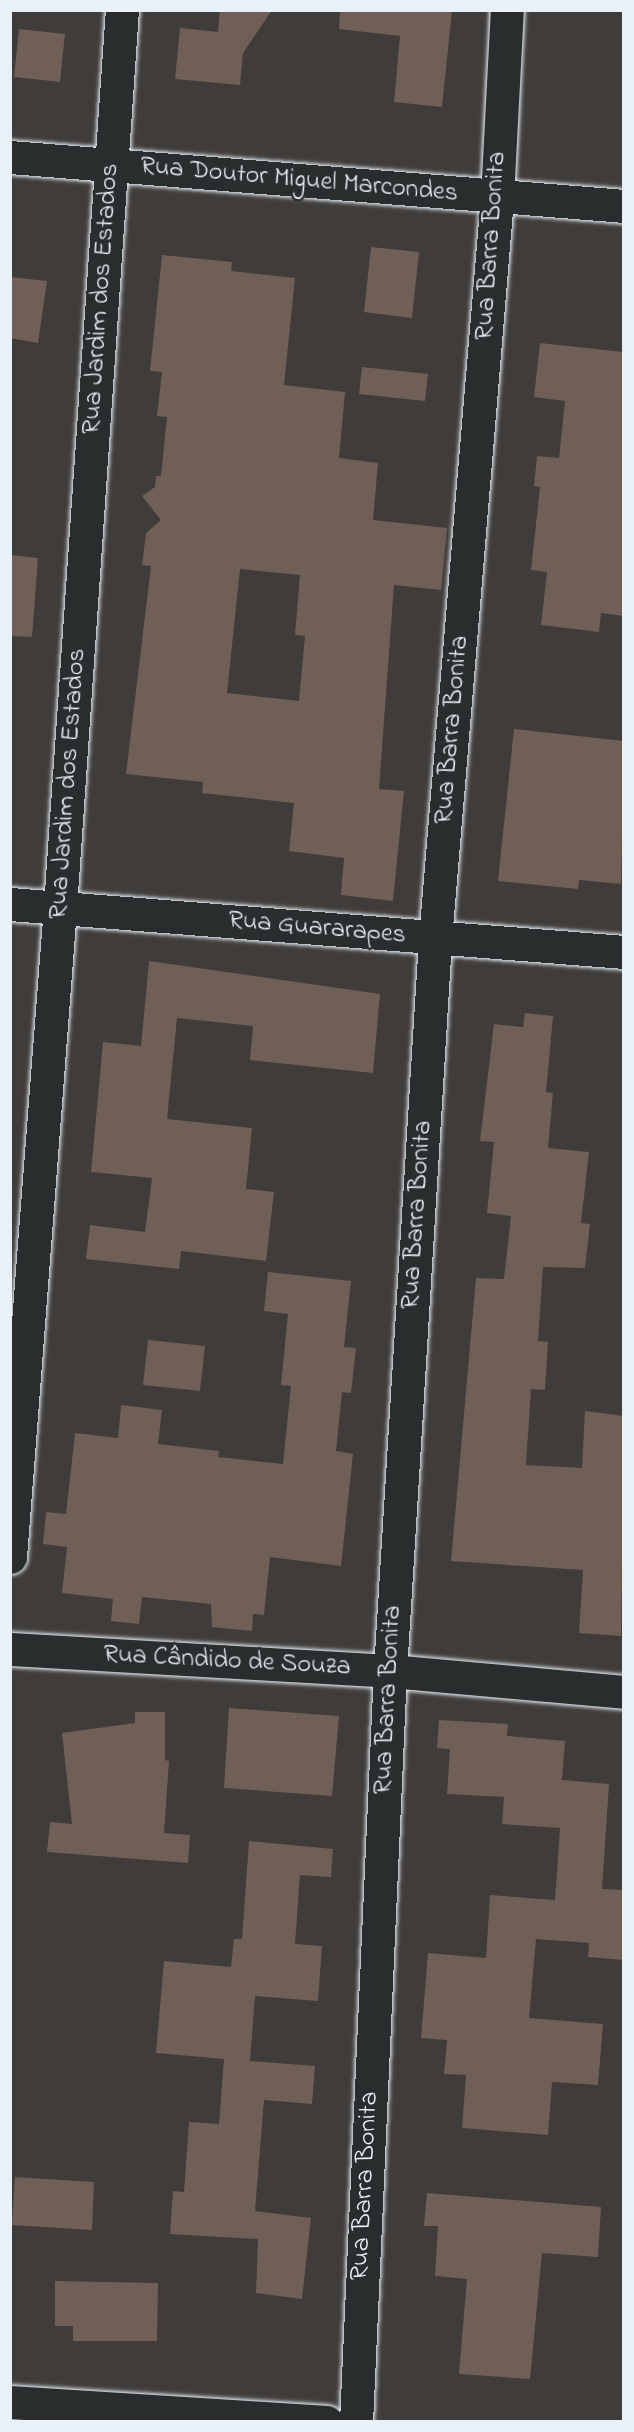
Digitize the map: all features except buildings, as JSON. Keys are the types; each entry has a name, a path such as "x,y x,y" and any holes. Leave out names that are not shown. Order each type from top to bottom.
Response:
{"street":[{"name":"Rua Jardim dos Estados","path":"10,1557 60,907 122,10"},
{"name":"Rua Barra Bonita","path":"356,2421 390,1671 435,939 497,198 507,10"},
{"name":"Rua Doutor Miguel Marcondes","path":"10,157 497,198 624,206"},
{"name":"Rua Guararapes","path":"10,904 624,952"},
{"name":"Rua Cândido de Souza","path":"10,1649 390,1671 624,1692"},
{"path":"10,2402 326,2421"}]}
